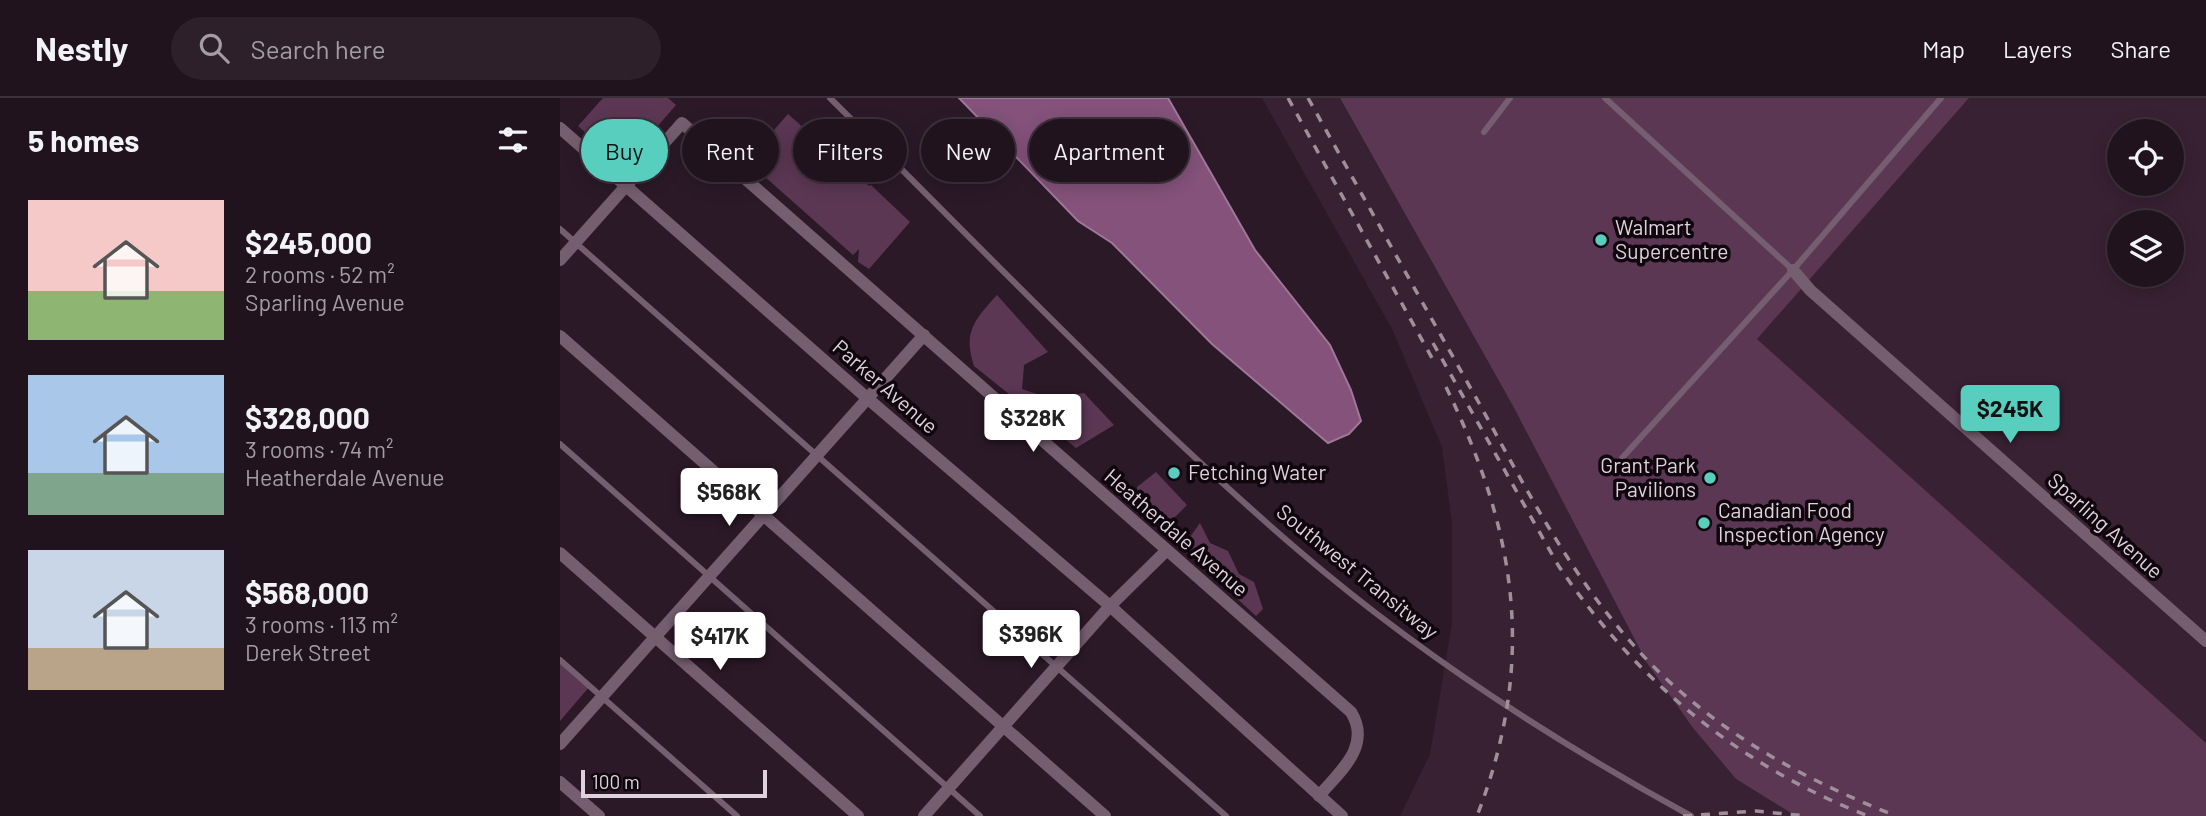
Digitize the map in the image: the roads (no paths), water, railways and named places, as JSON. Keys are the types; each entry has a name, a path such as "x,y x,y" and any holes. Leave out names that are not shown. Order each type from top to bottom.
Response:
{"street":[{"name":"Heatherdale Avenue","path":"626,185 682,123 924,335 1351,712 1359,729 1356,751 1319,796"},
{"name":"Parker Avenue","path":"560,128 867,398 1110,606 1342,816"},
{"path":"560,260 626,185"},
{"name":"Sparling Avenue","path":"1793,270 1810,290 2206,641"},
{"path":"560,744 924,335"},
{"path":"560,336 1105,816"},
{"path":"924,816 1110,606 1166,551"},
{"path":"560,553 858,816"},
{"path":"560,782 599,816"}],"lane":[{"name":"Southwest Transitway","path":"830,98 1164,427 1299,551 1482,690 1590,759 1691,816"},
{"path":"1485,132 1510,98"},
{"path":"1605,98 1793,270"},
{"path":"1622,458 1793,270 1941,98"},
{"path":"560,229 815,457 1226,816"},
{"path":"560,444 980,816"},
{"path":"560,660 737,816"}],"railway":[{"path":"1288,98 1432,358"},
{"path":"1308,98 1538,509 1604,610 1658,671 1684,695 1740,737 1831,788 1896,816"},
{"path":"1433,343 1558,565 1588,607 1621,646 1656,682 1733,745 1776,772 1868,816"},
{"path":"1446,387 1470,441 1489,494 1503,546 1511,598 1512,651 1507,704 1496,759 1477,816"},
{"path":"1683,816 1756,811 1806,816"}],"place":[{"name":"Walmart Supercentre","path":"1601,240"},
{"name":"Fetching Water","path":"1174,473"},
{"name":"Grant Park Pavilions","path":"1710,478"},
{"name":"Canadian Food Inspection Agency","path":"1704,523"}]}
